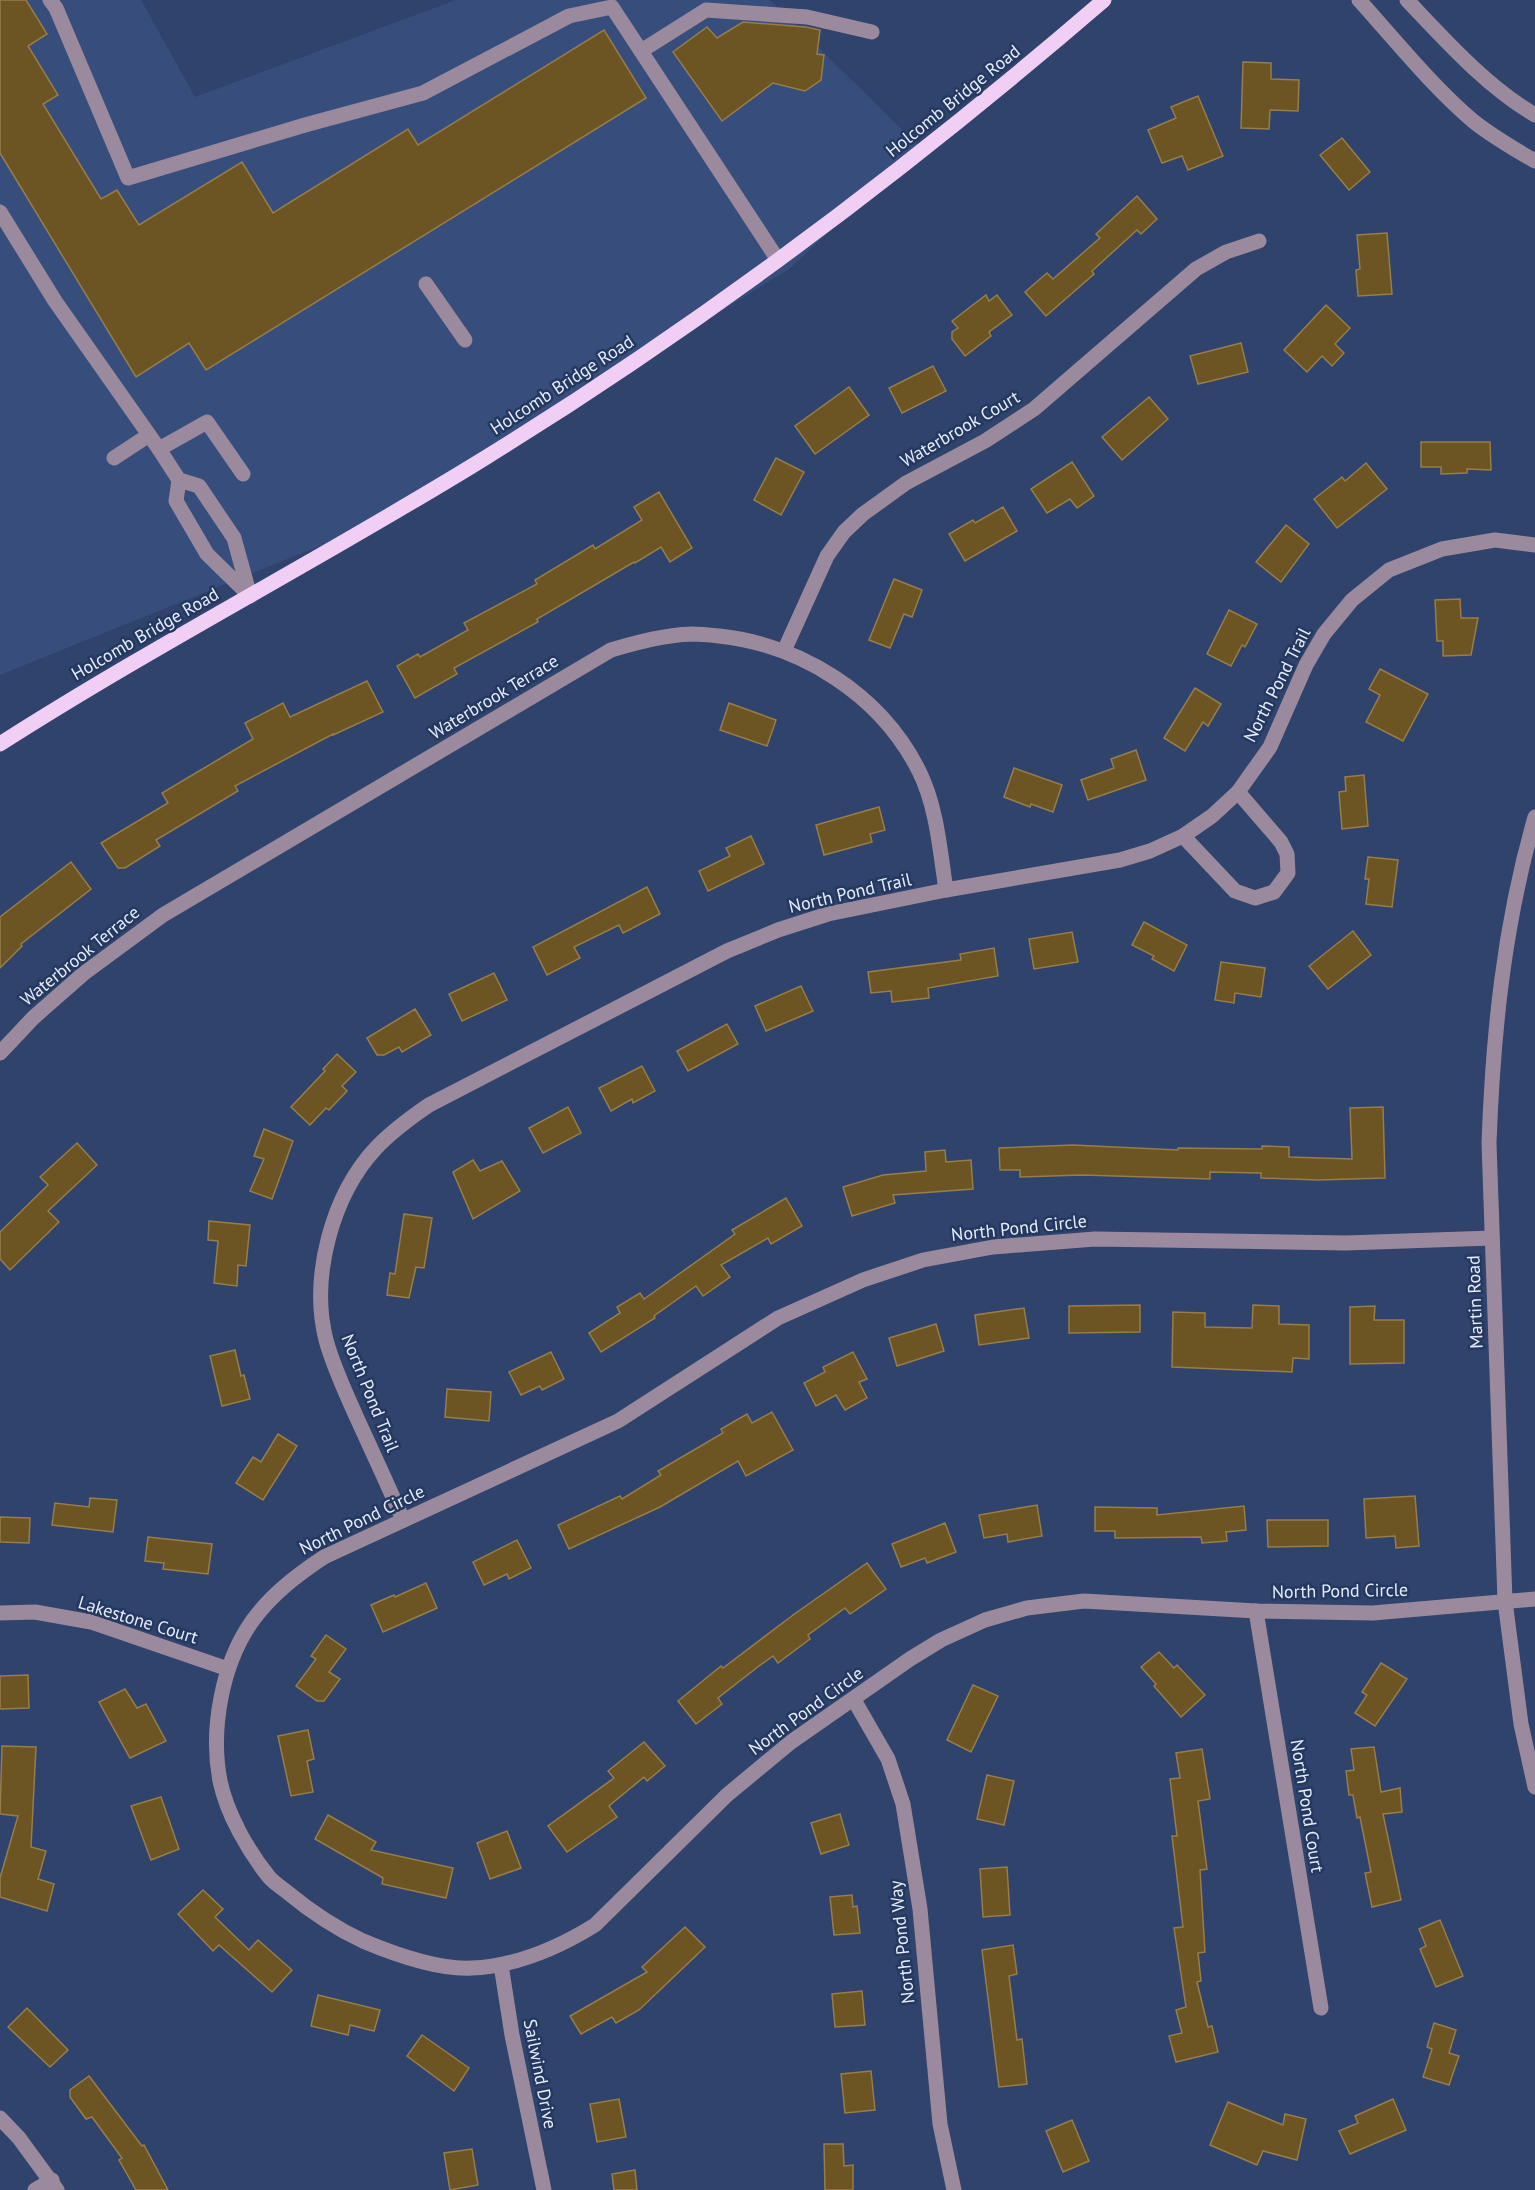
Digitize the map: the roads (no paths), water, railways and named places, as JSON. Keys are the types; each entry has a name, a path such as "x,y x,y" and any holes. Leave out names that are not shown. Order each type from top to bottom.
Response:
{"main road":[{"name":"Holcomb Bridge Road","path":"0,744 135,661 381,521 536,426 655,347 778,260 915,157 1104,0"},
{"path":"0,734 32,724"}],"street":[{"path":"50,0 56,8 128,178 305,125 423,93 569,16 612,7 778,260"},
{"path":"1359,0 1437,88 1500,140 1535,161"},
{"path":"1407,0 1483,75 1514,102 1535,115"},
{"path":"641,51 706,10 807,17 872,32"},
{"path":"0,212 55,302 179,480 199,486 234,538 249,596"},
{"name":"Waterbrook Court","path":"784,651 827,556 844,532 863,513 906,483 985,441 1034,409 1196,269 1226,252 1259,241"},
{"path":"426,284 465,340"},
{"path":"159,449 207,422 243,474"},
{"path":"114,458 149,435"},
{"path":"179,480 176,501 207,554 249,596"},
{"name":"North Pond Trail","path":"403,1520 334,1367 321,1308 322,1265 331,1227 350,1184 374,1150 400,1125 429,1105 727,951 778,930 828,914 1120,860 1150,851 1183,836 1212,816 1238,792 1270,747 1306,665 1324,634 1352,600 1389,570 1442,549 1495,540 1535,545"},
{"name":"Waterbrook Terrace","path":"0,1053 33,1018 83,974 163,915 611,650 653,638 693,634 740,639 784,651 818,667 855,692 881,715 903,742 920,772 932,803 946,891"},
{"path":"1183,836 1235,891 1255,898 1274,892 1288,873 1287,854 1281,842 1238,792"},
{"name":"Martin Road","path":"1535,818 1512,912 1499,990 1491,1068 1489,1143 1505,1601 1521,1724 1535,1787"},
{"name":"North Pond Circle","path":"1492,1238 1346,1243 1095,1239 993,1247 923,1260 863,1280 778,1318 618,1421 324,1557 289,1581 253,1621 228,1669 216,1724 220,1781 238,1831 270,1878 312,1912 348,1934 384,1950 445,1966 470,1968 501,1965 538,1954 575,1938 595,1925 727,1796 791,1742 910,1659 941,1640 985,1620 1027,1608 1084,1601 1256,1611 1373,1613 1535,1599"},
{"name":"North Pond Court","path":"1256,1611 1321,2008"},
{"name":"Lakestone Court","path":"0,1613 35,1612 91,1622 228,1669"},
{"name":"North Pond Way","path":"854,1700 888,1759 903,1804 920,1909 940,2124 954,2190"},
{"name":"Sailwind Drive","path":"501,1965 512,2035 544,2190"},
{"path":"0,2118 19,2138 55,2185 35,2190"}]}
